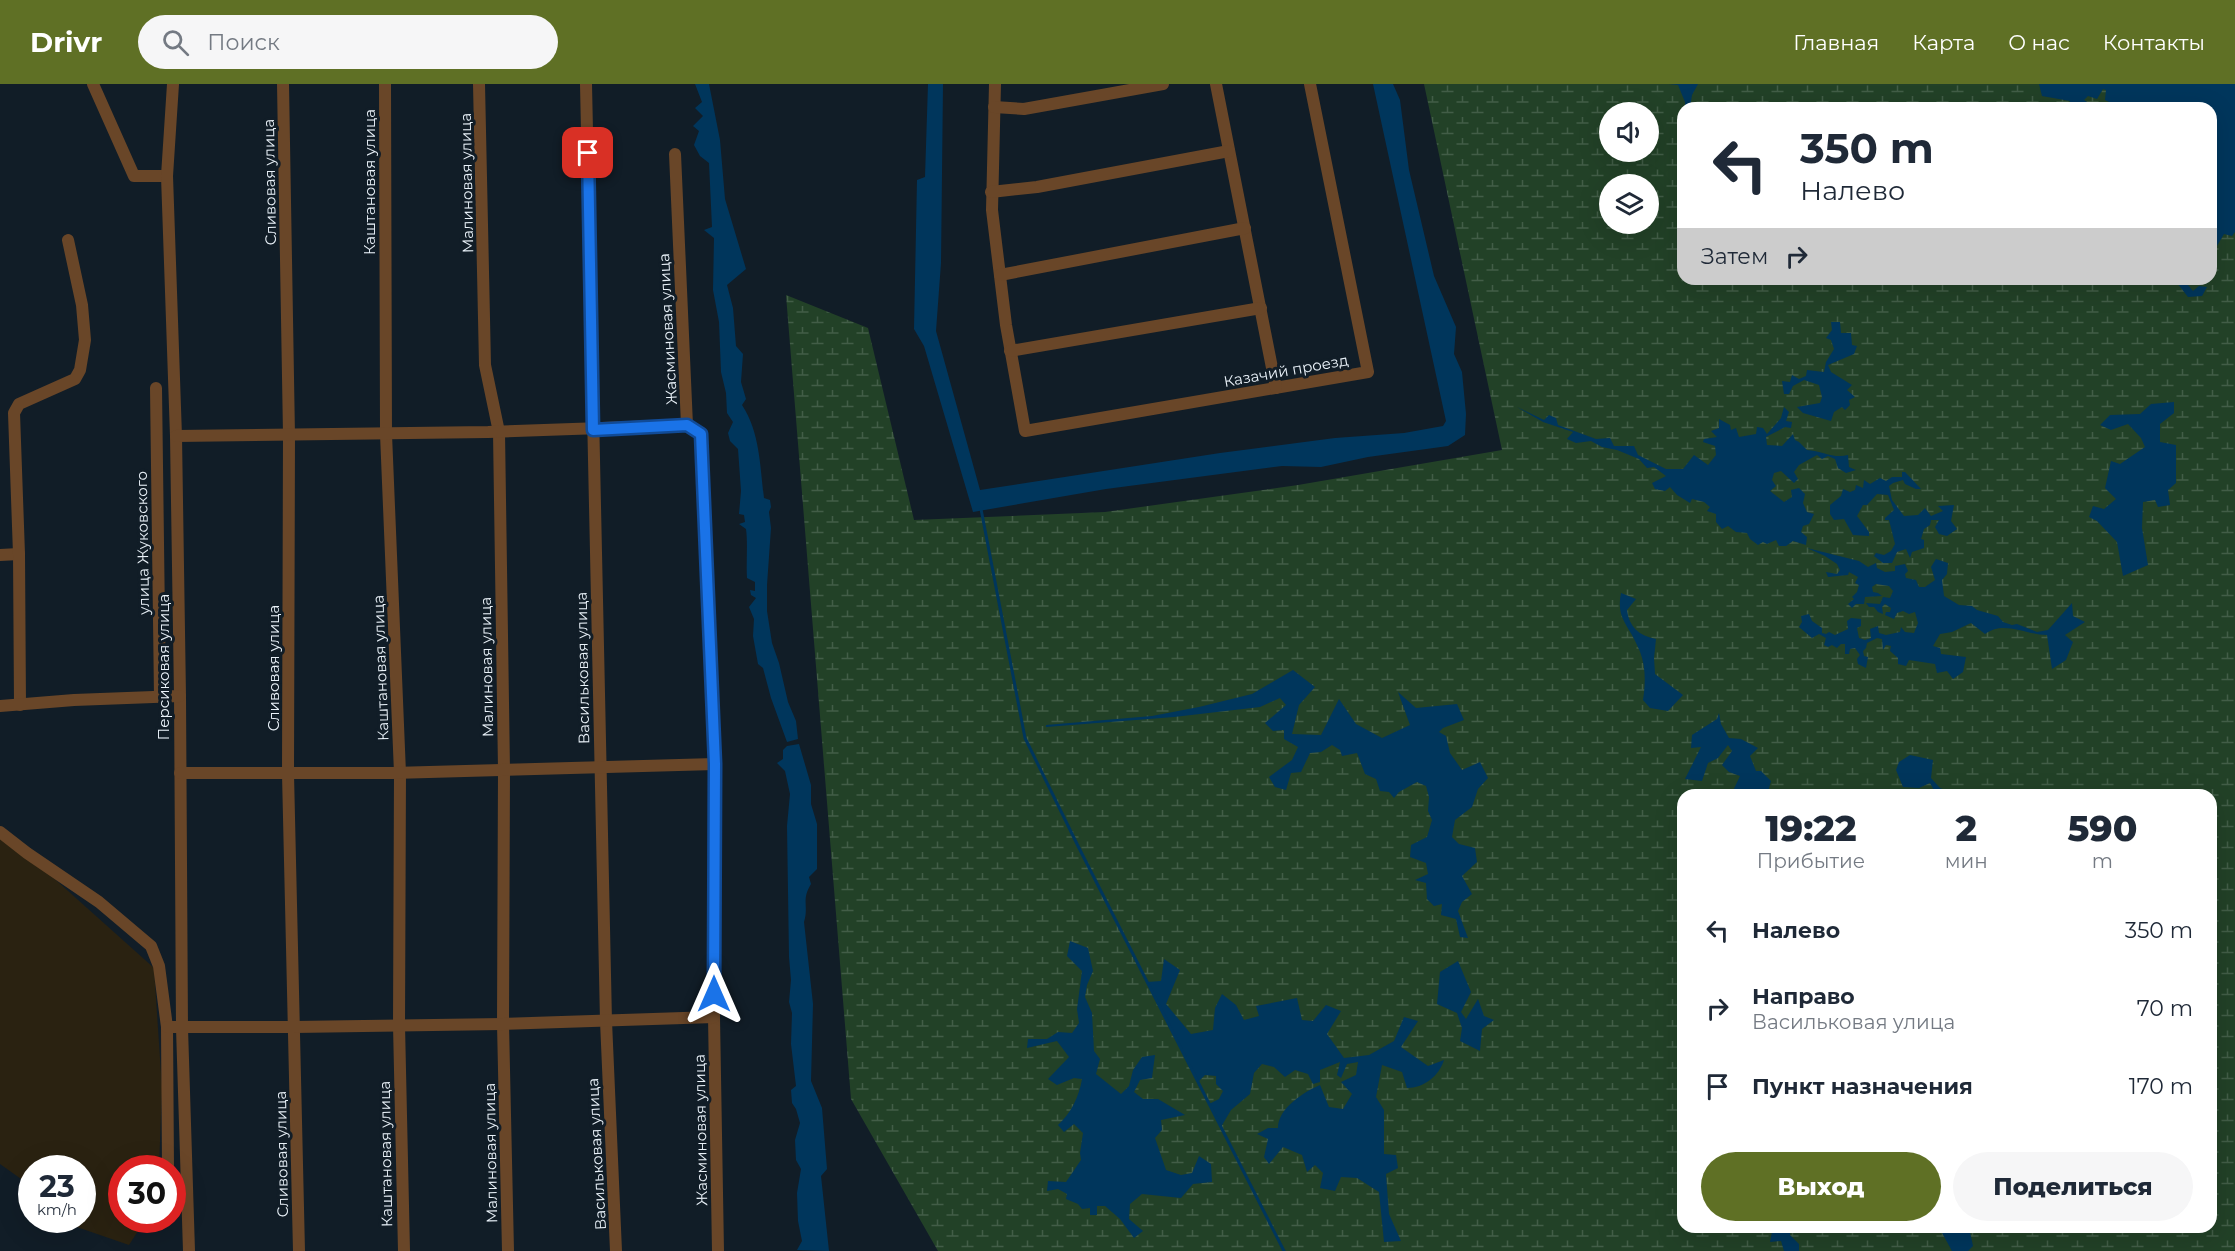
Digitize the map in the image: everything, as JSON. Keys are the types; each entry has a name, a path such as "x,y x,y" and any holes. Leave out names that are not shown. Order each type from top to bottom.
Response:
{"street":[{"path":"93,84 134,176 167,176"},
{"name":"Персиковая улица","path":"173,84 167,176 176,436 182,1028 189,1251"},
{"name":"Сливовая улица","path":"283,84 289,435 288,774 299,1251"},
{"name":"Каштановая улица","path":"385,84 386,434 400,773 399,1025 404,1251"},
{"name":"Малиновая улица","path":"479,84 486,364 499,432 504,770 503,1024 508,1251"},
{"name":"Васильковая улица","path":"586,84 606,1021 616,1251"},
{"path":"995,84 991,192 1011,351 1261,308"},
{"path":"994,107 1024,109 1107,89 1163,84"},
{"path":"1216,84 1276,388"},
{"name":"Казачий проезд","path":"1011,351 1026,431 1368,372 1311,84"},
{"path":"991,192 1037,187 1229,151"},
{"name":"Жасминовая улица","path":"675,154 687,425 701,434 715,764 714,1017 718,1251"},
{"path":"1000,274 1245,228"},
{"path":"20,705 19,554 14,414 19,404 75,379 81,370 85,340 83,317 68,240"},
{"name":"улица Жуковского","path":"156,388 160,697"},
{"path":"176,436 593,430 687,425"},
{"path":"0,555 19,554"},
{"path":"0,706 74,700 180,696"},
{"path":"180,772 400,773 715,764"},
{"path":"0,832 99,902 151,946 159,966 167,1027 168,1155"},
{"path":"167,1027 294,1028 714,1017"}],"shaded area":[{"path":"0,830 154,968 162,1088 159,1155 108,1155 108,1233 137,1233 129,1245 94,1233 96,1155 18,1155 18,1177 0,1164"}],"green space":[{"path":"1424,84 2235,84 2235,1251 938,1251 851,1099 786,295 868,328 914,520 1105,512 1298,485 1502,450"}],"water":[{"path":"695,84 709,84 720,140 725,199 746,269 727,285 733,308 736,346 743,354 741,382 746,399 742,405 756,438 764,498 770,500 771,507 769,512 771,528 767,611 772,643 788,702 796,721 798,739 787,742 763,668 758,664 753,636 754,619 749,607 756,598 751,595 750,590 755,591 755,582 747,578 746,529 739,524 745,522 744,515 739,514 741,491 738,449 730,441 728,433 733,422 727,413 726,393 721,372 719,322 713,290 714,238 704,230 712,227 709,163 700,156 694,145 699,131 693,126 703,116 695,108 702,102"},
{"path":"928,84 943,84 941,263 936,331 980,490 1220,453 1335,438 1404,433 1443,426 1446,421 1373,84 1393,84 1400,100 1409,170 1434,276 1456,327 1454,354 1462,372 1466,414 1465,435 1448,446 1368,457 1321,467 1282,466 1106,489 973,512 924,346 914,329 917,180 925,177"},
{"path":"1669,84 1698,84 1691,102 1685,102 1678,85"},
{"path":"2039,84 2235,84 2235,232 2232,236 2224,234 2217,246 2217,102 2109,102 2105,100 2106,90 2103,89 2097,99 2088,96 2084,100 2087,102 2069,102 2042,96"},
{"path":"2179,285 2188,285 2193,291 2199,286 2207,287 2202,296 2188,297"},
{"path":"1831,322 1840,322 1841,333 1851,333 1852,345 1857,346 1854,354 1828,365 1831,372 1852,385 1847,390 1855,397 1849,400 1850,405 1845,410 1842,407 1834,412 1831,421 1803,413 1797,407 1820,403 1822,397 1819,385 1804,380 1793,386 1789,394 1784,394 1782,381 1790,382 1792,375 1799,379 1806,376 1807,370 1824,372 1826,362 1834,349 1831,340 1826,338 1832,330"},
{"path":"2174,402 2174,413 2160,424 2160,442 2176,445 2176,483 2168,490 2170,505 2158,507 2155,500 2143,502 2142,528 2148,565 2123,576 2117,542 2097,521 2089,517 2093,506 2104,509 2116,499 2105,488 2111,461 2120,464 2145,447 2141,438 2128,424 2111,430 2100,425 2110,415 2140,414 2151,404"},
{"path":"1517,407 1544,420 1549,415 1556,418 1558,425 1596,439 1610,438 1614,446 1634,446 1638,455 1666,469 1683,469 1694,455 1708,465 1716,455 1715,446 1703,442 1704,439 1717,437 1711,431 1719,428 1719,419 1730,425 1731,430 1736,428 1739,437 1756,434 1757,427 1763,428 1767,434 1781,418 1784,407 1789,412 1786,421 1792,422 1791,428 1785,427 1766,437 1767,445 1782,446 1793,434 1795,440 1807,450 1838,456 1848,455 1849,467 1856,470 1846,473 1838,468 1835,459 1828,456 1822,459 1817,455 1799,465 1794,472 1798,479 1794,483 1781,471 1774,473 1772,480 1776,486 1770,491 1784,502 1792,497 1791,490 1799,488 1805,494 1803,503 1807,512 1814,514 1809,524 1803,526 1801,532 1807,537 1806,545 1793,541 1786,546 1779,546 1776,540 1758,545 1750,539 1747,533 1736,532 1728,526 1722,529 1716,522 1716,514 1707,511 1710,507 1704,502 1692,499 1690,503 1677,495 1670,487 1665,491 1655,489 1652,483 1666,476 1654,467 1647,468 1639,459 1591,441 1576,443 1567,439 1573,432 1543,422"},
{"path":"1902,472 1905,472 1921,489 1905,484 1903,480 1889,486 1892,500 1904,516 1918,515 1925,508 1931,516 1943,511 1938,506 1954,505 1951,521 1957,529 1947,536 1939,534 1935,527 1939,520 1931,520 1930,525 1924,529 1921,539 1924,540 1924,548 1912,552 1910,558 1906,549 1897,552 1892,563 1883,563 1874,556 1876,553 1884,555 1891,551 1895,544 1889,520 1885,520 1894,510 1888,495 1877,494 1867,505 1863,505 1857,516 1869,532 1869,536 1853,535 1844,519 1834,520 1830,514 1830,505 1841,496 1843,489 1850,492 1855,490 1856,485 1863,488 1864,480 1870,484 1880,478 1886,481 1892,477 1902,477"},
{"path":"1807,548 1859,561 1868,567 1876,563 1877,568 1885,572 1895,571 1895,566 1905,564 1908,571 1905,574 1906,578 1916,580 1919,587 1925,587 1935,580 1931,567 1936,559 1948,563 1947,574 1942,580 1944,596 1959,605 1972,606 1977,610 1998,616 2003,622 2017,624 2037,632 2048,630 2072,603 2073,616 2085,622 2065,635 2073,642 2066,660 2052,669 2047,635 2007,628 1992,630 1985,634 1971,623 1952,632 1940,634 1933,646 1940,648 1941,654 1966,657 1963,672 1953,679 1947,671 1937,673 1935,664 1909,660 1906,666 1898,664 1898,658 1890,651 1891,646 1886,645 1883,650 1882,639 1877,638 1867,643 1863,651 1864,656 1868,657 1866,668 1858,664 1857,659 1860,655 1855,648 1850,649 1849,654 1845,654 1845,644 1837,648 1832,645 1828,647 1824,645 1826,638 1819,634 1812,638 1799,627 1802,622 1801,616 1809,614 1812,621 1822,628 1822,633 1829,632 1835,635 1848,629 1847,621 1851,618 1861,619 1861,626 1857,628 1859,638 1865,640 1871,638 1870,629 1878,626 1879,633 1886,635 1900,632 1901,627 1905,632 1914,633 1918,623 1915,612 1897,613 1894,619 1885,615 1886,612 1890,612 1891,608 1885,604 1882,607 1883,614 1874,607 1869,607 1866,603 1880,604 1883,597 1890,598 1893,591 1889,586 1876,584 1872,587 1873,592 1882,596 1865,597 1864,604 1856,604 1852,608 1848,604 1857,592 1859,585 1855,583 1858,577 1849,572 1848,575 1828,577 1826,572 1837,574 1840,570 1837,564"},
{"path":"1621,593 1636,599 1627,610 1636,630 1656,639 1655,674 1683,695 1668,711 1650,708 1643,700 1644,665 1634,638 1621,615"},
{"path":"1293,670 1315,687 1299,705 1292,734 1321,735 1339,699 1356,724 1382,738 1410,725 1398,692 1416,708 1457,704 1464,720 1443,728 1439,732 1446,736 1450,753 1462,770 1480,762 1488,778 1478,789 1472,807 1455,820 1452,837 1459,844 1475,848 1477,862 1462,876 1472,894 1462,902 1458,911 1468,938 1460,937 1456,919 1441,915 1442,904 1434,906 1427,899 1426,883 1415,880 1428,874 1426,863 1410,857 1411,845 1427,837 1432,820 1428,811 1429,797 1426,786 1417,782 1399,792 1394,798 1389,792 1380,791 1376,779 1365,774 1357,753 1342,756 1340,750 1332,745 1321,752 1310,753 1301,772 1291,773 1286,790 1275,787 1269,777 1292,760 1298,747 1284,739 1284,730 1273,731 1265,723 1286,705 1280,698 1260,707 1174,717 1046,727 1046,725 1152,716 1199,707 1252,694"},
{"path":"1719,713 1721,724 1729,738 1741,739 1758,748 1750,756 1756,771 1761,771 1771,781 1769,789 1734,789 1740,776 1729,772 1722,765 1732,751 1728,745 1718,758 1708,763 1702,781 1685,779 1701,747 1691,748 1692,735 1717,719"},
{"path":"799,744 811,785 811,804 817,824 817,869 809,877 811,884 806,894 804,922 813,1004 811,1081 822,1108 827,1169 821,1176 829,1251 797,1250 802,1241 798,1221 797,1193 801,1169 796,1160 795,1140 800,1123 792,1103 791,1090 796,1086 791,1044 792,1013 789,1002 791,980 787,826 790,794 785,771 777,763 783,759 783,750 787,746"},
{"path":"1910,755 1933,760 1931,778 1943,789 1933,789 1930,783 1919,788 1903,787 1896,770 1899,762"},
{"path":"1070,941 1088,948 1093,971 1085,997 1092,1013 1094,1051 1100,1059 1096,1074 1121,1094 1129,1086 1133,1070 1142,1057 1155,1055 1152,1078 1140,1080 1134,1092 1143,1099 1158,1099 1185,1115 1161,1120 1162,1130 1155,1138 1166,1170 1181,1175 1192,1173 1199,1156 1211,1164 1212,1182 1193,1184 1181,1198 1142,1194 1130,1204 1129,1219 1143,1231 1134,1238 1120,1219 1105,1206 1097,1206 1097,1215 1090,1215 1090,1208 1082,1209 1078,1204 1066,1199 1067,1194 1058,1189 1047,1191 1048,1181 1066,1182 1081,1160 1083,1133 1074,1124 1064,1132 1058,1125 1074,1104 1082,1079 1074,1078 1057,1085 1048,1079 1069,1057 1057,1041 1027,1048 1028,1039 1047,1039 1058,1032 1072,1033 1079,1023 1077,1009 1082,971 1067,956"},
{"path":"1164,959 1180,970 1166,1004 1191,1034 1213,1030 1215,1008 1222,994 1236,1005 1244,1020 1259,1016 1256,1006 1297,998 1302,1020 1313,1021 1326,1005 1341,1011 1327,1034 1344,1058 1369,1055 1394,1041 1404,1017 1418,1021 1401,1047 1428,1066 1444,1060 1442,1066 1430,1080 1419,1086 1407,1088 1402,1072 1382,1065 1376,1097 1384,1110 1384,1154 1396,1155 1398,1168 1386,1174 1389,1214 1401,1241 1384,1242 1379,1192 1357,1178 1341,1177 1335,1191 1320,1188 1323,1173 1315,1165 1307,1172 1302,1155 1283,1147 1269,1164 1264,1157 1268,1139 1257,1134 1268,1128 1278,1128 1282,1114 1287,1107 1300,1096 1320,1085 1329,1107 1343,1109 1352,1094 1341,1082 1356,1075 1358,1062 1347,1064 1341,1078 1337,1075 1340,1062 1320,1070 1320,1082 1313,1084 1308,1074 1295,1070 1285,1077 1274,1067 1262,1064 1254,1073 1250,1094 1231,1110 1221,1127 1209,1104 1219,1099 1223,1091 1216,1084 1216,1076 1205,1075 1198,1082 1147,982 1161,981"},
{"path":"1458,961 1471,992 1461,1012 1466,1019 1478,999 1484,1016 1494,1020 1482,1029 1480,1051 1460,1041 1462,1028 1457,1013 1437,1004 1440,972"},
{"path":"1772,1233 1790,1233 1799,1244 1799,1251 1784,1251 1781,1241 1770,1242"},
{"path":"1942,1233 1970,1233 1973,1246 1968,1251 1952,1251"}],"waterway":[{"path":"981,509 1025,738 1284,1251"}],"route":[{"path":"588,153 593,430 687,425 701,434 715,764 714,994"}]}
